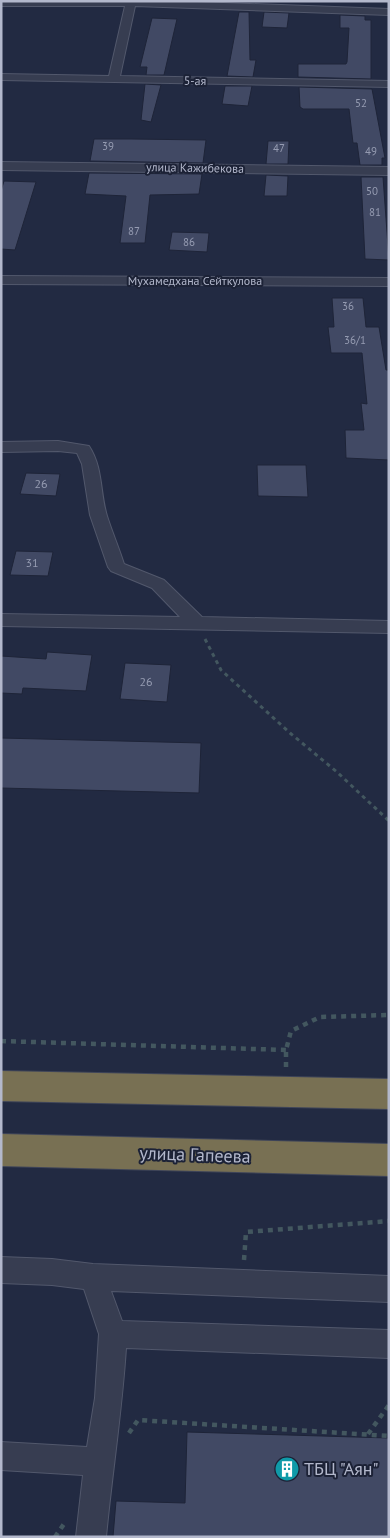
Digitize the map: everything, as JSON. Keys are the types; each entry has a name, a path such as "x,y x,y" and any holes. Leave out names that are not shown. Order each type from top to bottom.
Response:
{"highway":[{"path":"1,1086 389,1094"},
{"name":"улица Гапеева","path":"1,1150 389,1160"}],"street":[{"path":"1,3 131,2 389,12"},
{"path":"114,79 131,2"},
{"name":"5-ая","path":"1,77 389,84"},
{"name":"улица Кажибекова","path":"1,166 389,170"},
{"name":"Мухамедхана Сейткулова","path":"1,280 389,282"},
{"path":"1,447 58,446 84,449 90,464 98,515 117,567 158,584 197,623"},
{"path":"1,620 389,627"},
{"path":"1,1270 52,1272 93,1277 389,1289"},
{"path":"91,1537 99,1462 109,1398 113,1334 93,1277"},
{"path":"113,1334 389,1344"},
{"path":"1,1456 99,1462"}],"path":[{"path":"197,623 221,670 290,733 337,772 389,821"},
{"path":"291,1067 285,1067 286,1050 291,1031 320,1017 389,1015"},
{"path":"1,1041 286,1050"},
{"path":"246,1232 389,1221"},
{"path":"368,1434 389,1405"},
{"path":"128,1435 138,1420 389,1436"}],"building":[{"path":"239,12 249,12 250,60 256,60 253,77 227,76"},
{"path":"264,12 289,13 287,28 262,27"},
{"path":"340,15 365,16 365,20 371,20 371,79 298,77 298,64 346,64 349,28 340,28"},
{"path":"152,18 177,19 164,75 146,75 147,67 140,67"},
{"path":"145,84 161,85 151,122 141,120"},
{"path":"225,86 252,86 248,106 222,104"},
{"path":"299,87 372,89 385,158 382,158 382,165 360,165 357,143 353,143 349,109 303,109 300,107"},
{"path":"94,139 206,140 203,163 90,161"},
{"path":"268,141 289,141 288,164 266,164"},
{"path":"89,173 202,174 199,194 150,195 145,243 120,243 126,196 85,194"},
{"path":"266,175 288,176 287,196 264,196"},
{"path":"361,177 383,177 389,260 365,259"},
{"path":"4,181 36,182 15,250 1,249 1,191"},
{"path":"172,232 209,233 207,252 169,250"},
{"path":"332,298 363,298 366,327 379,327 386,370 389,370 389,460 346,458 345,430 364,430 361,403 367,404 362,353 331,353 328,327 334,327"},
{"path":"257,465 306,465 308,497 258,496"},
{"path":"26,473 60,474 56,496 20,494"},
{"path":"16,551 53,552 48,576 10,575"},
{"path":"47,652 92,655 86,691 23,688 22,694 1,693 1,656 46,659"},
{"path":"125,663 171,665 167,702 120,699"},
{"path":"1,738 201,743 199,793 1,788"},
{"name":"ТБЦ \"Аян\"","path":"187,1432 389,1438 389,1537 113,1537 116,1501 185,1503"}],"place":[{"name":"ТБЦ \"Аян\"","path":"287,1469"}]}
